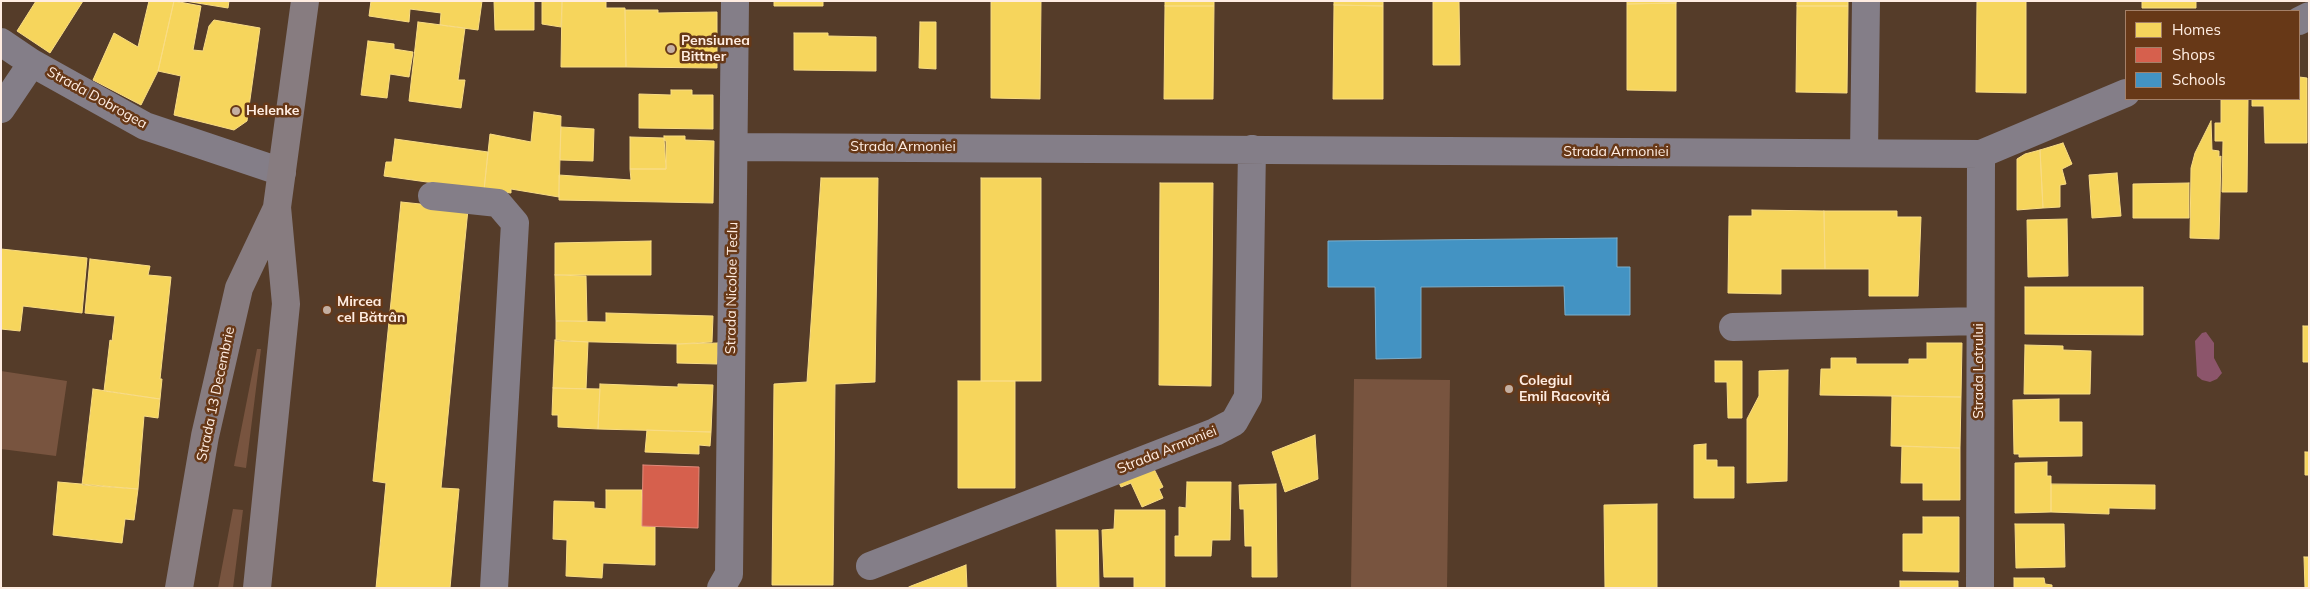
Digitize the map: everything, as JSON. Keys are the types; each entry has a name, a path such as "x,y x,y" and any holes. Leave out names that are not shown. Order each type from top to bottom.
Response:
{"main road":[{"name":"Strada 13 Decembrie","path":"258,588 286,304 277,207 305,1"},
{"name":"Strada 13 Decembrie","path":"179,588 205,436 239,288 277,207"}],"street":[{"name":"Strada Nicolae Teclu","path":"725,581 735,1"},
{"path":"1864,153 1866,1"},
{"name":"Strada Dobrogea","path":"1,42 32,63 145,126 282,172"},
{"path":"1,109 32,63"},
{"path":"1981,154 2125,93"},
{"name":"Strada Armoniei","path":"734,146 1981,154"},
{"name":"Strada Armoniei","path":"870,566 1215,432 1234,422 1248,397 1252,149"},
{"name":"Strada Lotrului","path":"1980,588 1979,321 1981,154"},
{"path":"432,196 498,204 515,223 494,588"},
{"path":"1732,327 1979,321"}],"shaded area":[{"path":"2206,332 2214,343 2214,358 2222,373 2217,379 2210,382 2202,380 2197,376 2195,341 2202,333"},
{"path":"257,349 261,349 246,468 234,466"},
{"path":"1,371 67,381 56,456 1,449"},
{"path":"1354,379 1450,380 1447,588 1351,588"},
{"path":"233,509 243,510 233,588 218,588"}],"building: Homes":[{"path":"36,1 83,1 50,53 17,31"},
{"path":"149,1 174,1 158,71 141,105 93,80 114,33 138,47"},
{"path":"174,1 201,6 193,50 203,51 209,26 214,20 260,28 247,121 234,130 174,115 181,76 158,71"},
{"path":"185,1 229,1 228,8"},
{"path":"371,1 482,1 478,30 440,25 441,13 410,9 409,22 369,16"},
{"path":"494,1 534,1 534,30 495,30"},
{"path":"542,1 562,1 561,27 542,24"},
{"path":"562,1 606,1 606,8 625,8 626,67 561,67"},
{"path":"774,1 823,1 823,6 774,6"},
{"path":"991,1 1041,1 1040,99 991,98"},
{"path":"1165,1 1214,1 1214,6 1165,6"},
{"path":"1334,1 1383,1 1383,6 1334,5"},
{"path":"1433,1 1459,1 1460,65 1433,65"},
{"path":"1627,1 1676,1 1676,3 1627,4"},
{"path":"1797,1 1848,1 1848,6 1797,6"},
{"path":"1977,1 2026,1 2026,93 1976,92"},
{"path":"2142,1 2196,1 2196,8 2142,8"},
{"path":"1676,3 1676,91 1627,90 1627,4"},
{"path":"1334,5 1383,6 1383,99 1333,99"},
{"path":"1165,6 1214,6 1213,99 1164,99"},
{"path":"1797,6 1848,6 1847,93 1796,92"},
{"name":"Pensiunea Bittner","path":"625,10 658,10 658,13 717,12 717,68 626,67"},
{"path":"418,22 465,28 458,80 465,80 461,108 409,101"},
{"path":"920,22 936,22 936,69 919,68"},
{"path":"794,33 828,33 828,36 876,37 876,71 794,70"},
{"path":"368,41 394,44 394,49 413,52 409,77 390,74 387,98 361,95"},
{"path":"2300,77 2307,78 2307,143 2265,143 2264,106 2252,106 2252,100 2300,100"},
{"path":"671,90 692,90 692,95 713,95 713,129 639,128 639,94 671,95"},
{"path":"2221,100 2248,100 2247,192 2222,192 2223,141 2215,141 2215,123 2221,123"},
{"path":"534,112 561,116 559,197 511,189 511,193 484,190 490,134 531,142"},
{"path":"2211,121 2212,150 2219,151 2219,157 2221,156 2219,239 2190,238 2191,168 2195,153"},
{"path":"561,127 594,129 593,161 560,160"},
{"path":"664,136 685,136 685,140 714,141 713,203 559,200 559,175 631,180 630,169 666,169 666,141"},
{"path":"630,137 664,138 666,169 630,169"},
{"path":"395,139 488,152 484,190 384,176 386,162 392,162"},
{"path":"2063,143 2072,164 2062,169 2066,184 2060,185 2060,207 2043,208 2040,150"},
{"path":"2040,150 2043,208 2017,210 2017,159 2025,154"},
{"path":"2117,173 2121,216 2092,218 2089,175"},
{"path":"821,178 878,178 875,382 835,384 833,585 772,585 774,384 807,382"},
{"path":"981,178 1041,178 1041,381 981,381"},
{"path":"1160,183 1213,183 1211,386 1159,385"},
{"path":"2189,183 2189,218 2133,218 2133,184"},
{"path":"401,202 468,209 441,488 459,489 450,588 376,588 386,483 373,481"},
{"path":"1752,210 1824,211 1825,269 1781,269 1781,294 1728,293 1729,216 1752,216"},
{"path":"1824,211 1897,211 1897,217 1921,217 1918,296 1869,296 1869,269 1825,269"},
{"path":"2067,219 2068,276 2028,277 2027,220"},
{"path":"651,241 651,275 555,275 555,243"},
{"path":"1,249 87,258 82,313 23,306 20,331 1,329"},
{"path":"90,259 150,266 148,275 171,277 160,379 162,379 160,399 104,391 115,316 85,313"},
{"path":"555,275 586,276 587,321 556,321"},
{"path":"2025,287 2143,287 2143,335 2025,334"},
{"path":"606,313 713,316 712,342 677,344 556,341 556,321 606,322"},
{"path":"2303,326 2309,326 2309,362 2303,362"},
{"path":"555,340 588,342 586,389 553,388"},
{"path":"718,343 717,364 677,363 677,344"},
{"path":"1927,343 1962,343 1961,397 1820,395 1821,369 1831,369 1831,358 1856,358 1856,364 1909,364 1909,359 1927,359"},
{"path":"2025,345 2063,346 2063,350 2091,351 2090,394 2024,394"},
{"path":"1715,361 1742,361 1742,418 1728,418 1727,382 1715,382"},
{"path":"1788,370 1787,481 1747,483 1747,419 1759,396 1759,371"},
{"path":"958,381 1015,381 1015,488 958,488"},
{"path":"600,384 678,387 678,384 713,385 711,432 598,429"},
{"path":"553,388 600,389 598,429 558,427 558,415 552,415"},
{"path":"93,389 160,399 158,418 144,416 138,489 82,485"},
{"path":"1892,396 1961,397 1960,448 1891,446"},
{"path":"2059,399 2059,422 2082,422 2082,456 2019,457 2019,454 2014,454 2013,400"},
{"path":"647,430 711,432 710,446 699,445 699,454 645,452"},
{"path":"1315,435 1318,479 1285,492 1272,452"},
{"path":"1706,444 1706,460 1717,460 1717,467 1734,467 1734,498 1694,498 1694,445"},
{"path":"1902,446 1960,448 1960,500 1923,500 1923,483 1901,483"},
{"path":"2305,452 2309,452 2309,475 2305,475"},
{"path":"2047,462 2047,476 2051,476 2051,512 2015,513 2015,463"},
{"path":"1152,465 1163,487 1159,489 1163,498 1142,507 1131,483 1121,487 1116,476"},
{"path":"58,482 138,489 134,520 125,519 122,543 53,535"},
{"path":"1187,482 1231,482 1230,540 1212,540 1211,556 1175,556 1175,536 1179,536 1179,507 1186,508"},
{"path":"1276,484 1277,577 1252,577 1252,546 1245,546 1244,509 1240,509 1239,485"},
{"path":"2051,484 2155,485 2155,509 2109,508 2109,514 2051,512"},
{"path":"606,490 642,490 642,526 655,526 655,565 603,563 602,578 566,576 567,540 553,539 554,501 594,502 594,508 606,509"},
{"path":"1657,504 1657,588 1605,588 1604,505"},
{"path":"1115,510 1165,510 1165,588 1134,588 1134,577 1104,577 1102,530 1114,529"},
{"path":"1923,517 1959,517 1959,572 1903,571 1903,534 1923,534"},
{"path":"2015,524 2064,524 2065,567 2016,568"},
{"path":"1056,530 1098,530 1099,588 1057,588"},
{"path":"2304,557 2309,557 2309,588 2305,588"},
{"path":"966,565 967,588 907,588 911,586"},
{"path":"2014,578 2044,578 2045,584 2052,585 2052,588 2014,588"},
{"path":"1900,581 1958,581 1958,588 1900,588"}],"building: Shops":[{"path":"643,465 699,467 698,528 642,526"}],"building: Schools":[{"path":"1617,238 1617,267 1630,267 1630,315 1565,315 1564,286 1421,287 1421,358 1376,359 1375,287 1328,287 1328,241"}],"place":[{"name":"Pensiunea Bittner","path":"671,49"},
{"name":"Helenke","path":"236,111"},
{"name":"Mircea cel Bătrân","path":"327,310"},
{"name":"Colegiul Emil Racoviță","path":"1509,389"}]}
